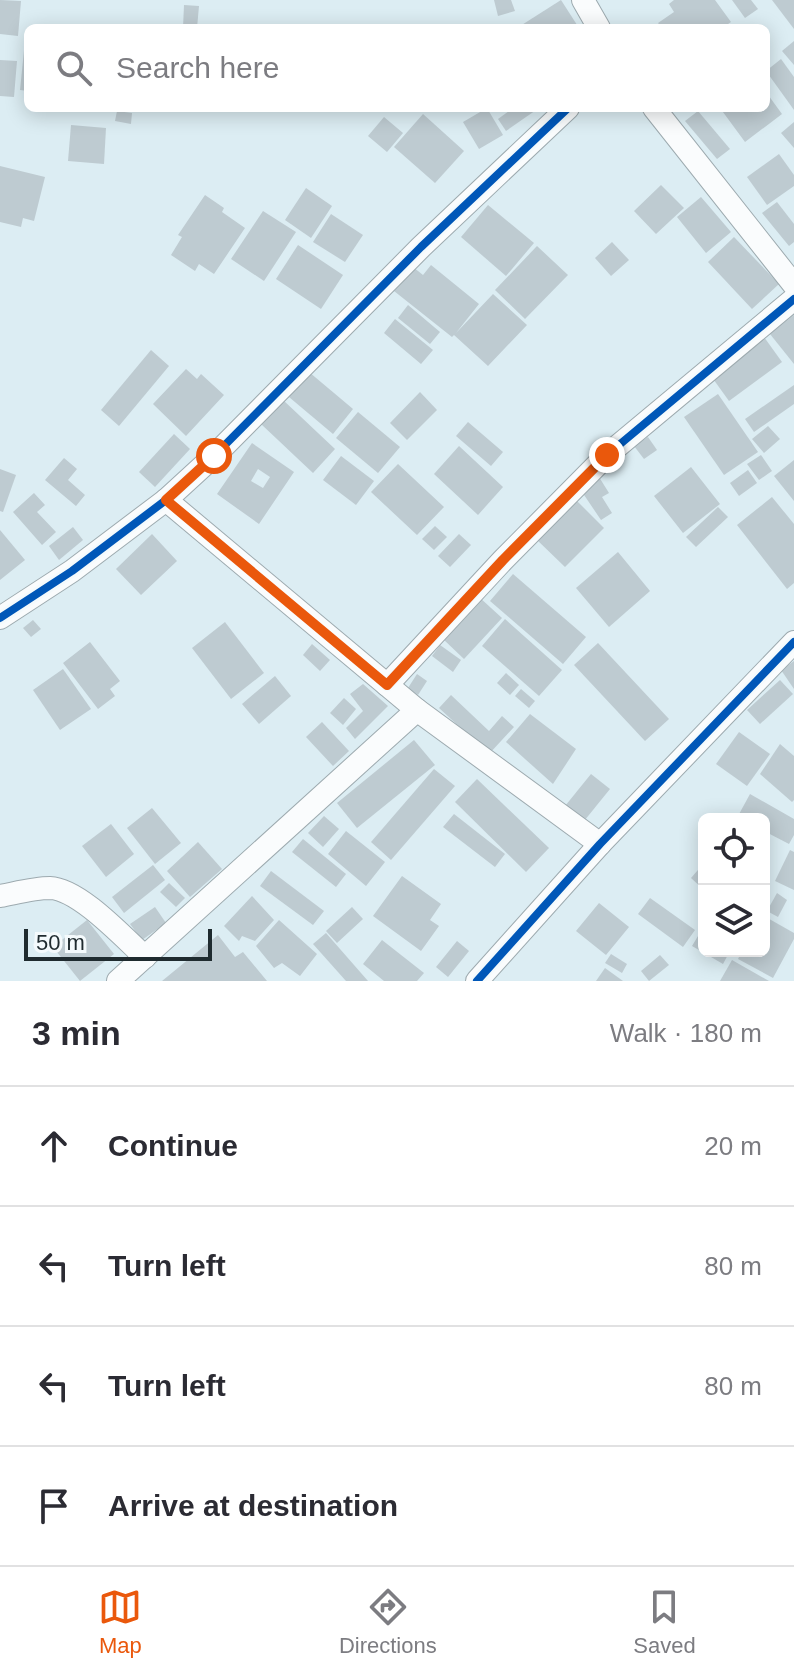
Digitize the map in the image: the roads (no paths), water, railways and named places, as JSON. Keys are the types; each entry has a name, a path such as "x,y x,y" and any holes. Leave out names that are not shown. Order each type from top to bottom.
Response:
{"street":[{"path":"583,0 597,24"},
{"path":"0,618 72,571 166,500 214,456 421,247 564,112"},
{"path":"657,112 794,285"},
{"path":"387,685 503,560 607,455 794,299"},
{"path":"166,500 417,710 600,844"},
{"path":"477,981 600,844 794,642"},
{"path":"118,981 417,710"},
{"path":"0,896 49,888 67,892 92,909 145,957"}]}
